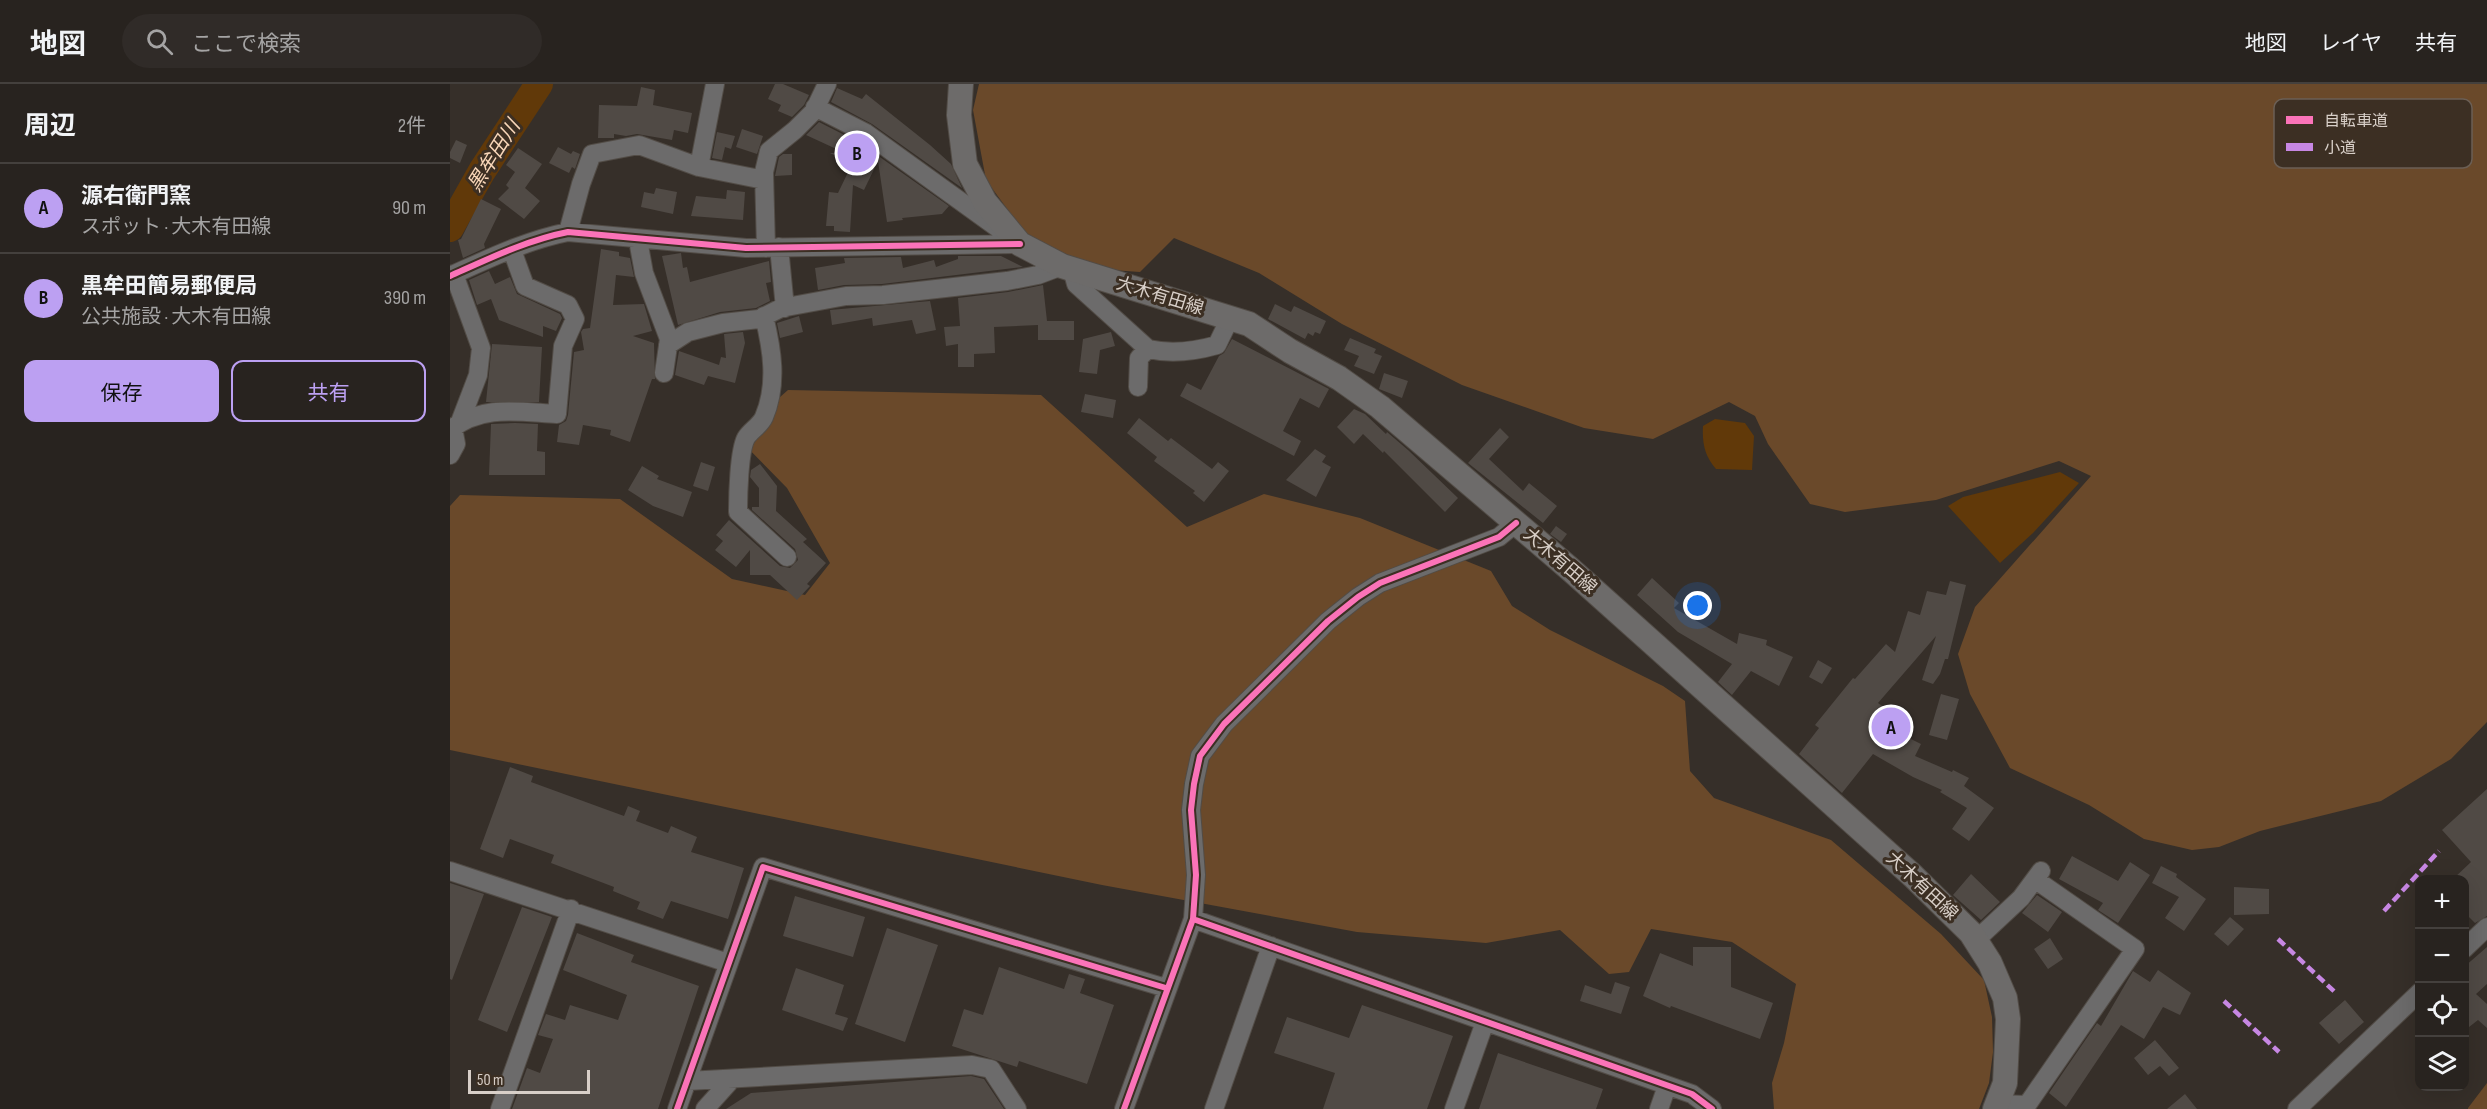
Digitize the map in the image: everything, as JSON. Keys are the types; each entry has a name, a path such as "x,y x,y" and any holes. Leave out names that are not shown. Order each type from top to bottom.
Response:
{"main road":[{"name":"大木有田線","path":"961,84 959,115 965,164 986,202 1020,244 1067,267 1249,324 1380,407 1516,523 1904,868 1976,940 1990,963 2005,998 2008,1019 2005,1083 1996,1106"}],"street":[{"path":"699,167 716,84"},
{"path":"785,308 772,248 764,180 769,151 795,130 815,107 819,86"},
{"path":"815,107 866,133 1020,244"},
{"path":"568,232 592,153 639,145 699,167 764,180"},
{"path":"450,455 456,444 454,426 478,375 481,348 452,275 512,250 568,232 638,240 772,248 1020,244"},
{"path":"638,240 645,273 669,339 664,373"},
{"path":"454,426 487,411 557,414 563,346 575,319 568,305 525,286 512,250"},
{"path":"668,345 688,332 703,327 759,319 785,308 846,296 894,294 1007,281 1067,267 1076,284 1148,349 1157,351 1202,349 1218,345 1230,318"},
{"path":"764,316 771,345 773,374 764,417 746,438 738,512 787,557"},
{"path":"1138,387 1139,358 1148,349"},
{"path":"1124,1109 1166,988 1193,919 1196,874 1191,810 1200,756 1224,724 1328,621 1358,597 1380,583 1499,537 1516,523"},
{"path":"677,1109 763,867 1166,988"},
{"path":"450,871 571,909 728,963"},
{"path":"1976,940 2039,876 2135,949 2027,1105 1996,1106"},
{"path":"500,1109 571,909"},
{"path":"1193,919 1692,1094 1712,1109"},
{"path":"2469,944 2487,927"},
{"path":"1214,1109 1271,946"},
{"path":"2297,1109 2415,997"},
{"path":"1454,1109 1485,1022"},
{"path":"687,1081 972,1065 991,1069 1017,1109"},
{"path":"705,1109 732,1079"},
{"path":"1659,1109 1667,1086"}],"shaded area":[{"path":"979,84 2487,84 2487,722 2451,759 2381,801 2260,831 2219,847 2192,850 2144,839 2089,805 2010,768 1970,694 1958,654 1975,607 2091,476 2059,461 1936,500 1845,512 1810,504 1768,444 1755,416 1729,402 1653,439 1584,428 1462,385 1342,324 1259,273 1174,238 1140,272 1083,268 1027,236 986,180 973,110"},
{"path":"788,390 1041,395 1187,527 1264,494 1360,518 1491,571 1512,606 1550,630 1663,686 1685,701 1690,771 1714,798 1831,840 1941,934 1984,980 1992,1017 1993,1052 1989,1083 1979,1109 1774,1109 1772,1083 1784,1043 1796,984 1732,942 1651,929 1629,972 1609,974 1560,930 1486,943 1357,932 1102,885 450,750 450,506 460,495 620,499 732,579 805,595 830,563 787,488 736,436"},
{"path":"1715,419 1745,423 1754,436 1752,470 1716,469 1712,464 1705,449 1703,426"},
{"path":"2060,472 2079,483 2033,533 2000,563 1948,506 1963,497"},
{"path":"2487,1083 2487,1109 2468,1109 2468,1108"}],"building":[{"path":"775,84 783,84 809,95 804,105 792,117 778,111 781,105 768,99"},
{"path":"641,87 655,90 653,105 692,113 688,133 674,130 672,140 637,134 626,136 614,134 614,138 598,138 599,105 637,106"},
{"path":"837,88 862,99 866,94 930,145 951,164 962,188 872,124 831,102"},
{"path":"819,122 860,143 949,206 942,214 887,222 878,161 864,190 853,185 850,232 834,231 834,226 826,226 829,192 838,193 852,164 830,153 845,153 806,135"},
{"path":"742,129 763,136 757,154 736,147"},
{"path":"717,132 735,136 731,149 725,147 722,160 712,158"},
{"path":"456,140 467,145 460,163 450,158 450,152"},
{"path":"558,147 571,154 573,151 580,154 575,169 572,167 569,173 549,163"},
{"path":"518,148 542,164 525,188 540,201 524,219 498,199 509,188 506,185 515,172 506,165"},
{"path":"783,154 792,154 792,175 775,176 779,157"},
{"path":"656,188 677,192 673,214 641,207 644,192 654,194"},
{"path":"727,190 745,192 743,220 691,216 696,196 726,199"},
{"path":"481,199 501,209 484,244 485,248 463,258 458,240 461,239"},
{"path":"601,249 619,252 619,256 630,258 634,277 616,275 613,305 644,304 652,331 633,336 654,343 655,379 652,379 630,442 610,435 611,430 583,425 579,445 557,442 559,425 566,421 568,415 574,352 584,350 581,332 583,329 590,328"},
{"path":"681,253 683,268 687,267 690,282 769,261 771,282 766,283 770,301 756,308 720,312 678,325 662,256"},
{"path":"958,256 1001,256 1023,267 882,284 844,285 818,290 815,268 845,263 844,258 901,257 903,268 934,260 936,267 958,259"},
{"path":"489,271 495,284 510,277 517,294 560,314 562,318 556,331 543,326 543,337 499,320 491,299 477,305 469,280"},
{"path":"1043,285 1047,321 1074,321 1074,340 1038,340 1038,325 994,327 995,353 974,354 974,367 958,367 958,344 946,346 944,327 960,326 958,298"},
{"path":"930,301 936,330 916,334 912,320 873,326 872,318 832,325 830,310"},
{"path":"1275,304 1291,312 1294,306 1326,321 1320,334 1315,332 1313,336 1308,333 1305,339 1268,319"},
{"path":"799,316 803,332 780,338 777,323"},
{"path":"743,332 745,343 735,383 708,376 704,385 675,375 679,351 719,365 721,357 726,358 724,334"},
{"path":"1111,332 1115,346 1100,350 1097,374 1079,372 1083,339"},
{"path":"1350,338 1376,349 1374,353 1382,356 1374,374 1354,366 1359,356 1344,350"},
{"path":"1232,339 1329,389 1319,408 1300,398 1283,431 1301,441 1294,456 1180,396 1187,383 1201,390 1219,356 1224,353"},
{"path":"492,344 542,347 539,402 486,402"},
{"path":"1384,373 1408,381 1402,398 1379,389"},
{"path":"1085,394 1116,400 1113,418 1081,412"},
{"path":"1354,409 1365,414 1386,434 1387,432 1458,498 1445,512 1384,451 1383,453 1363,434 1354,444 1337,427"},
{"path":"1139,418 1168,441 1171,438 1212,469 1218,462 1229,471 1204,502 1193,493 1195,491 1154,461 1157,457 1127,433"},
{"path":"491,424 538,424 537,451 545,452 545,475 489,475"},
{"path":"1500,428 1509,437 1489,459 1523,491 1529,483 1557,506 1543,523 1468,463"},
{"path":"1315,449 1326,456 1322,462 1331,467 1316,497 1286,480"},
{"path":"701,462 715,467 708,491 693,486"},
{"path":"760,464 777,486 776,511 807,539 803,542 826,563 807,584 810,586 797,600 770,575 750,575 750,550 736,567 715,550 723,541 716,535 729,520 780,566 790,568 798,560 795,549 752,510 752,507 759,507 759,488 750,477 751,470"},
{"path":"642,466 659,476 657,479 692,492 683,517 653,506 628,490"},
{"path":"1556,526 1567,534 1561,542 1550,534"},
{"path":"1652,578 1679,603 1674,608 1737,644 1739,633 1767,640 1766,645 1793,657 1779,686 1751,671 1732,695 1718,682 1732,664 1678,632 1637,595"},
{"path":"1950,581 1966,585 1948,659 1945,659 1940,674 1933,684 1922,680 1936,636 1878,703 1904,722 1897,732 1921,744 1915,756 1969,778 1964,786 1994,808 1969,841 1952,829 1967,808 1940,792 1942,790 1913,777 1873,754 1842,793 1799,754 1819,728 1815,725 1853,678 1855,679 1886,644 1895,652 1908,611 1920,615 1927,591 1946,595"},
{"path":"1818,660 1832,668 1822,684 1809,677"},
{"path":"1941,694 1959,699 1947,740 1929,735"},
{"path":"510,767 533,776 531,782 624,816 628,806 640,811 636,821 668,833 671,826 697,837 691,852 744,868 728,919 671,901 663,919 637,909 640,902 613,891 614,887 551,863 554,855 510,839 503,858 480,849"},
{"path":"2487,789 2487,916 2475,923 2469,917 2469,875 2457,875 2471,862 2442,830"},
{"path":"2072,856 2118,881 2130,862 2150,875 2118,923 2098,910 2103,903 2059,879"},
{"path":"2161,866 2177,874 2176,877 2206,899 2184,931 2165,918 2179,897 2152,883"},
{"path":"1971,874 2000,902 1981,920 1953,895"},
{"path":"450,883 484,894 452,980 450,979"},
{"path":"2234,887 2269,889 2269,914 2234,915"},
{"path":"2037,895 2062,912 2048,932 2022,913"},
{"path":"795,896 865,917 853,957 783,936"},
{"path":"522,907 552,917 507,1032 478,1020"},
{"path":"2230,917 2244,929 2228,946 2214,934"},
{"path":"887,928 938,945 905,1042 855,1024"},
{"path":"577,933 634,955 631,962 699,986 658,1109 512,1109 527,1068 540,1073 553,1039 538,1035 546,1014 565,1020 570,1005 618,1020 627,995 563,970"},
{"path":"2050,938 2063,959 2048,969 2034,949"},
{"path":"1693,947 1731,947 1731,987 1773,1003 1760,1039 1671,1006 1670,1008 1643,996 1660,953 1693,966"},
{"path":"2487,947 2487,984 2476,994 2487,1004 2487,1028 2478,1020 2469,1027 2469,963"},
{"path":"999,967 1064,989 1069,974 1085,979 1080,993 1114,1005 1087,1084 1019,1061 1017,1067 952,1046 964,1009 983,1015"},
{"path":"796,968 844,985 835,1014 848,1018 843,1031 782,1010"},
{"path":"2158,970 2191,993 2180,1015 2163,1007 2144,1039 2121,1025 2066,1107 2049,1093 2097,1023 2101,1026 2133,971 2150,982"},
{"path":"1615,982 1630,987 1621,1014 1580,1001 1585,985 1611,994"},
{"path":"2345,1000 2364,1022 2339,1044 2319,1023"},
{"path":"1362,1005 1453,1036 1427,1109 1323,1109 1335,1073 1274,1053 1287,1017 1349,1038"},
{"path":"2155,1040 2179,1068 2169,1076 2160,1066 2148,1075 2134,1058"},
{"path":"1498,1053 1603,1089 1596,1109 1479,1109"},
{"path":"971,1076 984,1079 1004,1109 726,1109 751,1093"},
{"path":"2185,1094 2197,1109 2167,1109"}],"waterway":[{"name":"黒牟田川","path":"450,228 482,171 539,84"}],"marked path":[{"path":"2384,911 2439,851"},
{"path":"2278,939 2337,994"},
{"path":"2224,1001 2279,1052"}],"cycle path":[{"path":"450,276 523,245 568,232 746,248 1020,244"},
{"path":"1124,1109 1193,919 1196,875 1191,810 1200,756 1224,724 1328,621 1358,597 1380,583 1499,537 1516,523"},
{"path":"677,1109 763,867 1166,988"},
{"path":"1193,919 1692,1094 1712,1109"}],"place":[{"name":"黒牟田簡易郵便局","path":"857,153"},
{"name":"源右衛門窯","path":"1891,727"}]}
